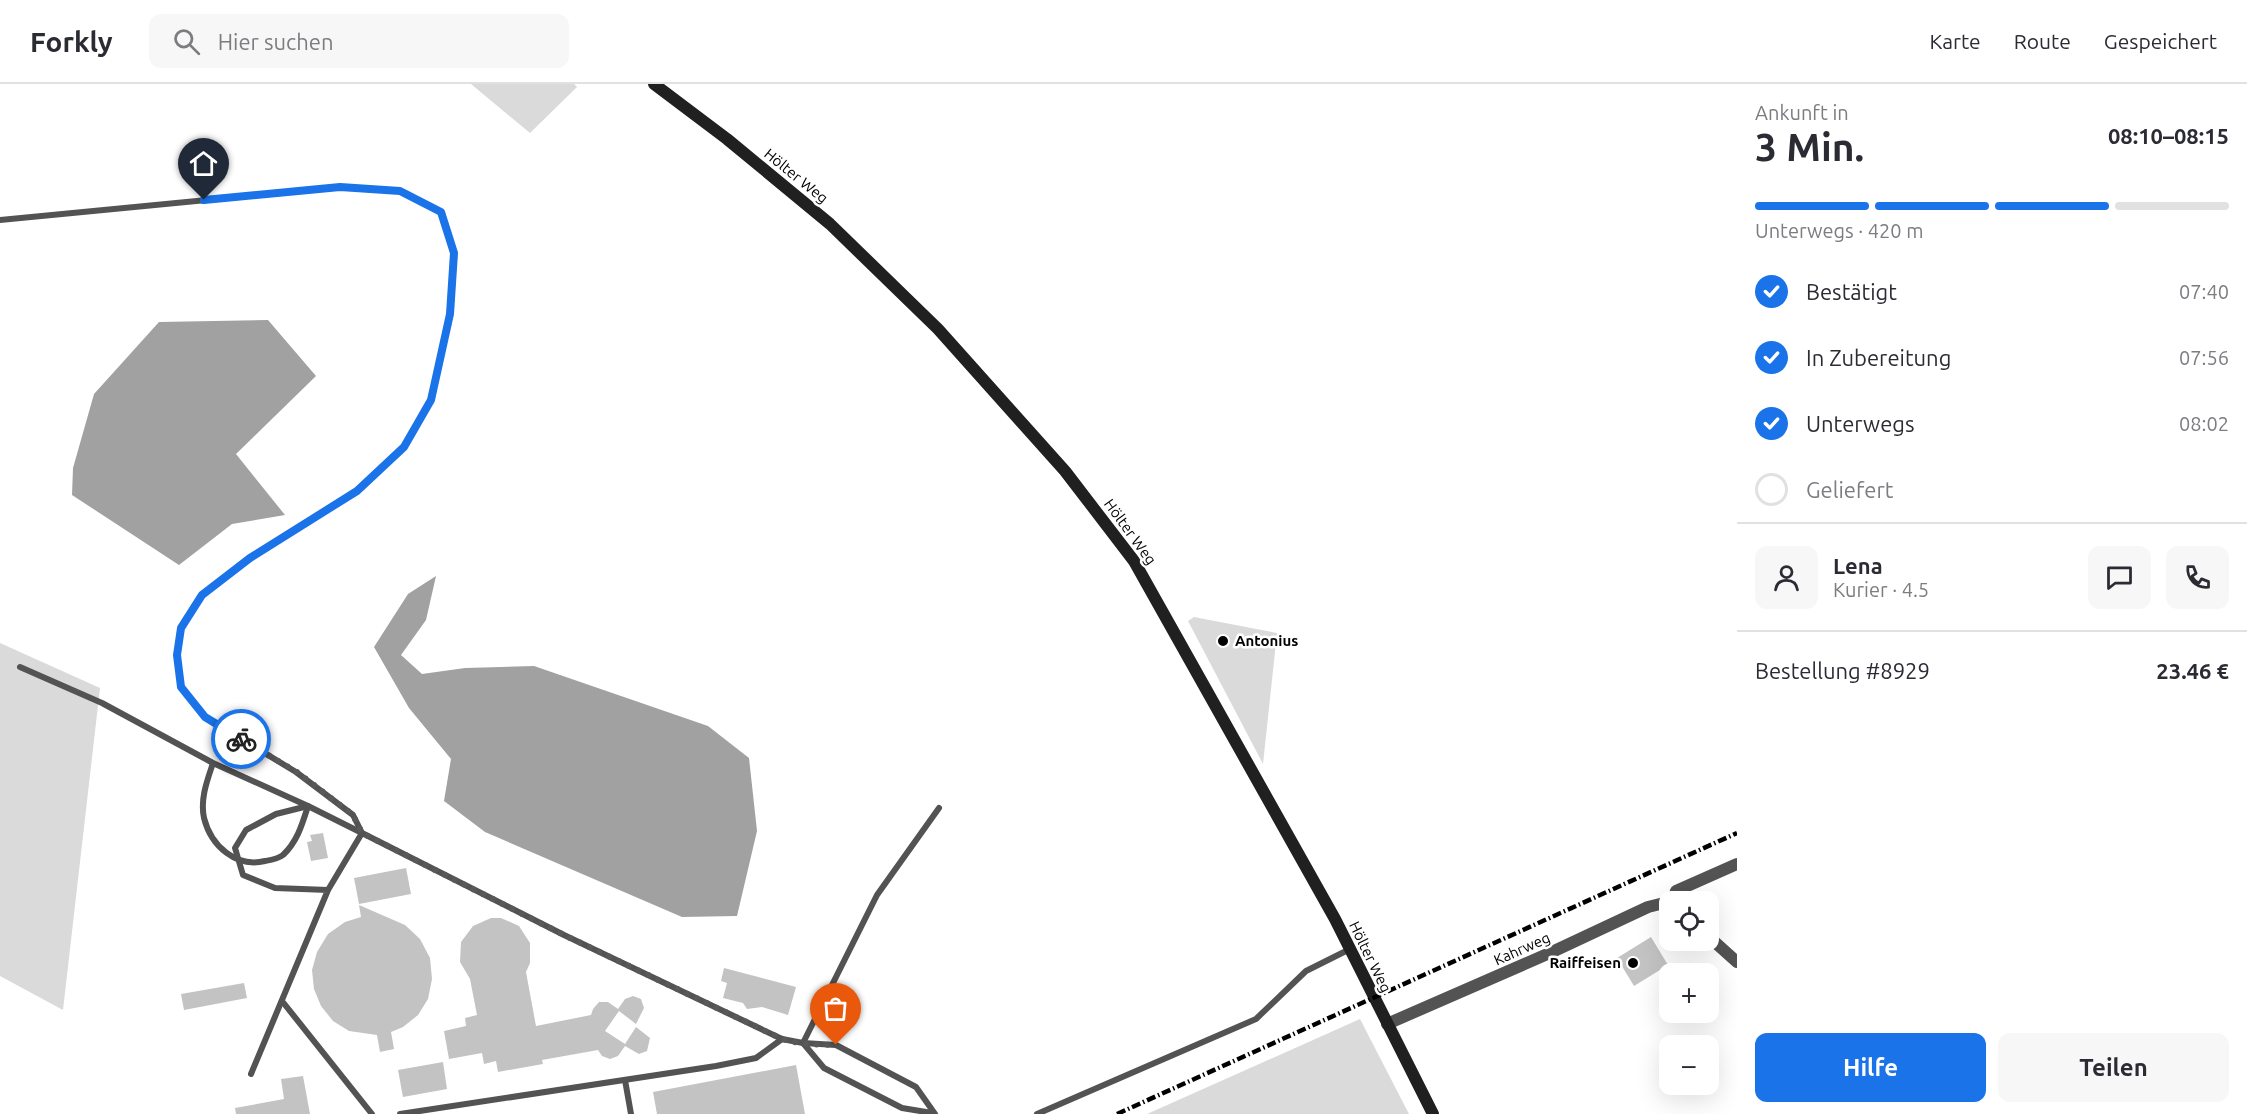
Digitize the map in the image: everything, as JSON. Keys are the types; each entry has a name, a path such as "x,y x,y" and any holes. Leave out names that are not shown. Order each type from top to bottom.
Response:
{"main road":[{"name":"Hölter Weg","path":"654,84 830,224 939,329 1065,471 1134,561 1157,598 1351,949 1433,1114"}],"street":[{"path":"1676,891 1737,864"},
{"name":"Kahrweg","path":"1387,1024 1552,952 1628,915 1659,904"},
{"path":"1719,946 1737,962"}],"lane":[{"path":"0,220 340,187 400,191 441,212 454,253 450,314 431,400 404,447 357,491 250,558 202,595 181,628 177,655 181,687 205,717 297,772 353,815 362,833"},
{"path":"20,667 102,703 213,763 308,806 564,935 782,1039 803,1044 836,1045 916,1087 933,1114"},
{"path":"213,763 203,792 204,818 218,846 239,861 255,864 281,857 299,834 308,806"},
{"path":"308,806 276,814 246,830 235,848 243,874 275,888 328,890"},
{"path":"803,1044 877,895 939,808"},
{"path":"251,1074 328,890 362,833"},
{"path":"1037,1114 1256,1019 1306,971 1351,949"},
{"path":"282,1001 372,1114"},
{"path":"400,1114 756,1058 782,1039"},
{"path":"803,1044 824,1068 902,1108 933,1114"},
{"path":"625,1080 631,1114"}],"shaded area":[{"path":"471,84 574,84 577,87 530,133"},
{"path":"268,320 316,376 236,454 285,515 232,524 179,565 72,495 73,468 94,394 159,322"},
{"path":"436,576 426,620 401,655 422,674 465,668 534,666 708,726 749,758 757,831 737,916 682,917 485,832 444,801 451,759 409,708 374,647 408,594"},
{"path":"1194,617 1277,633 1263,764 1188,621"},
{"path":"0,643 100,688 63,1010 0,976"},
{"path":"1360,1019 1409,1114 1147,1114"}],"building":[{"path":"323,833 328,858 311,861 307,842 312,841 310,835"},
{"path":"406,868 411,894 359,904 354,878"},
{"path":"359,905 405,925 420,939 430,958 432,979 428,999 418,1015 403,1027 391,1032 394,1049 380,1052 377,1035 349,1031 333,1021 321,1006 314,989 312,970 317,952 328,934 345,922 361,917"},
{"path":"491,918 501,918 519,926 530,943 530,963 526,972 536,1026 591,1015 599,1002 608,1002 618,1009 625,999 633,996 641,999 644,1008 636,1024 619,1011 605,1031 625,1044 636,1027 650,1038 647,1051 639,1054 625,1046 618,1056 610,1059 602,1056 598,1050 542,1060 543,1064 498,1072 496,1061 484,1064 482,1053 449,1059 444,1031 466,1026 465,1018 477,1015 470,979 460,962 461,942 473,926"},
{"path":"1651,937 1667,963 1659,963 1659,971 1634,986 1617,958"},
{"path":"724,968 796,987 788,1015 762,1007 747,1009 743,1003 723,998 727,983 721,981"},
{"path":"244,983 247,998 184,1010 181,994"},
{"path":"443,1062 447,1089 403,1097 398,1070"},
{"path":"796,1065 805,1114 657,1114 653,1092"},
{"path":"303,1076 310,1114 236,1114 235,1108 284,1099 281,1079"}],"railway":[{"path":"1117,1114 1737,833"}],"way so far":[{"path":"241,739 297,772 353,815 362,833 564,935 782,1039 803,1044 836,1045"}],"place":[{"name":"Antonius","path":"1223,641"},
{"name":"Raiffeisen","path":"1633,963"}],"route":[{"path":"204,200 340,187 400,191 441,212 454,253 450,314 431,400 404,447 357,491 250,558 202,595 181,628 177,655 181,687 205,717 241,739"}]}
